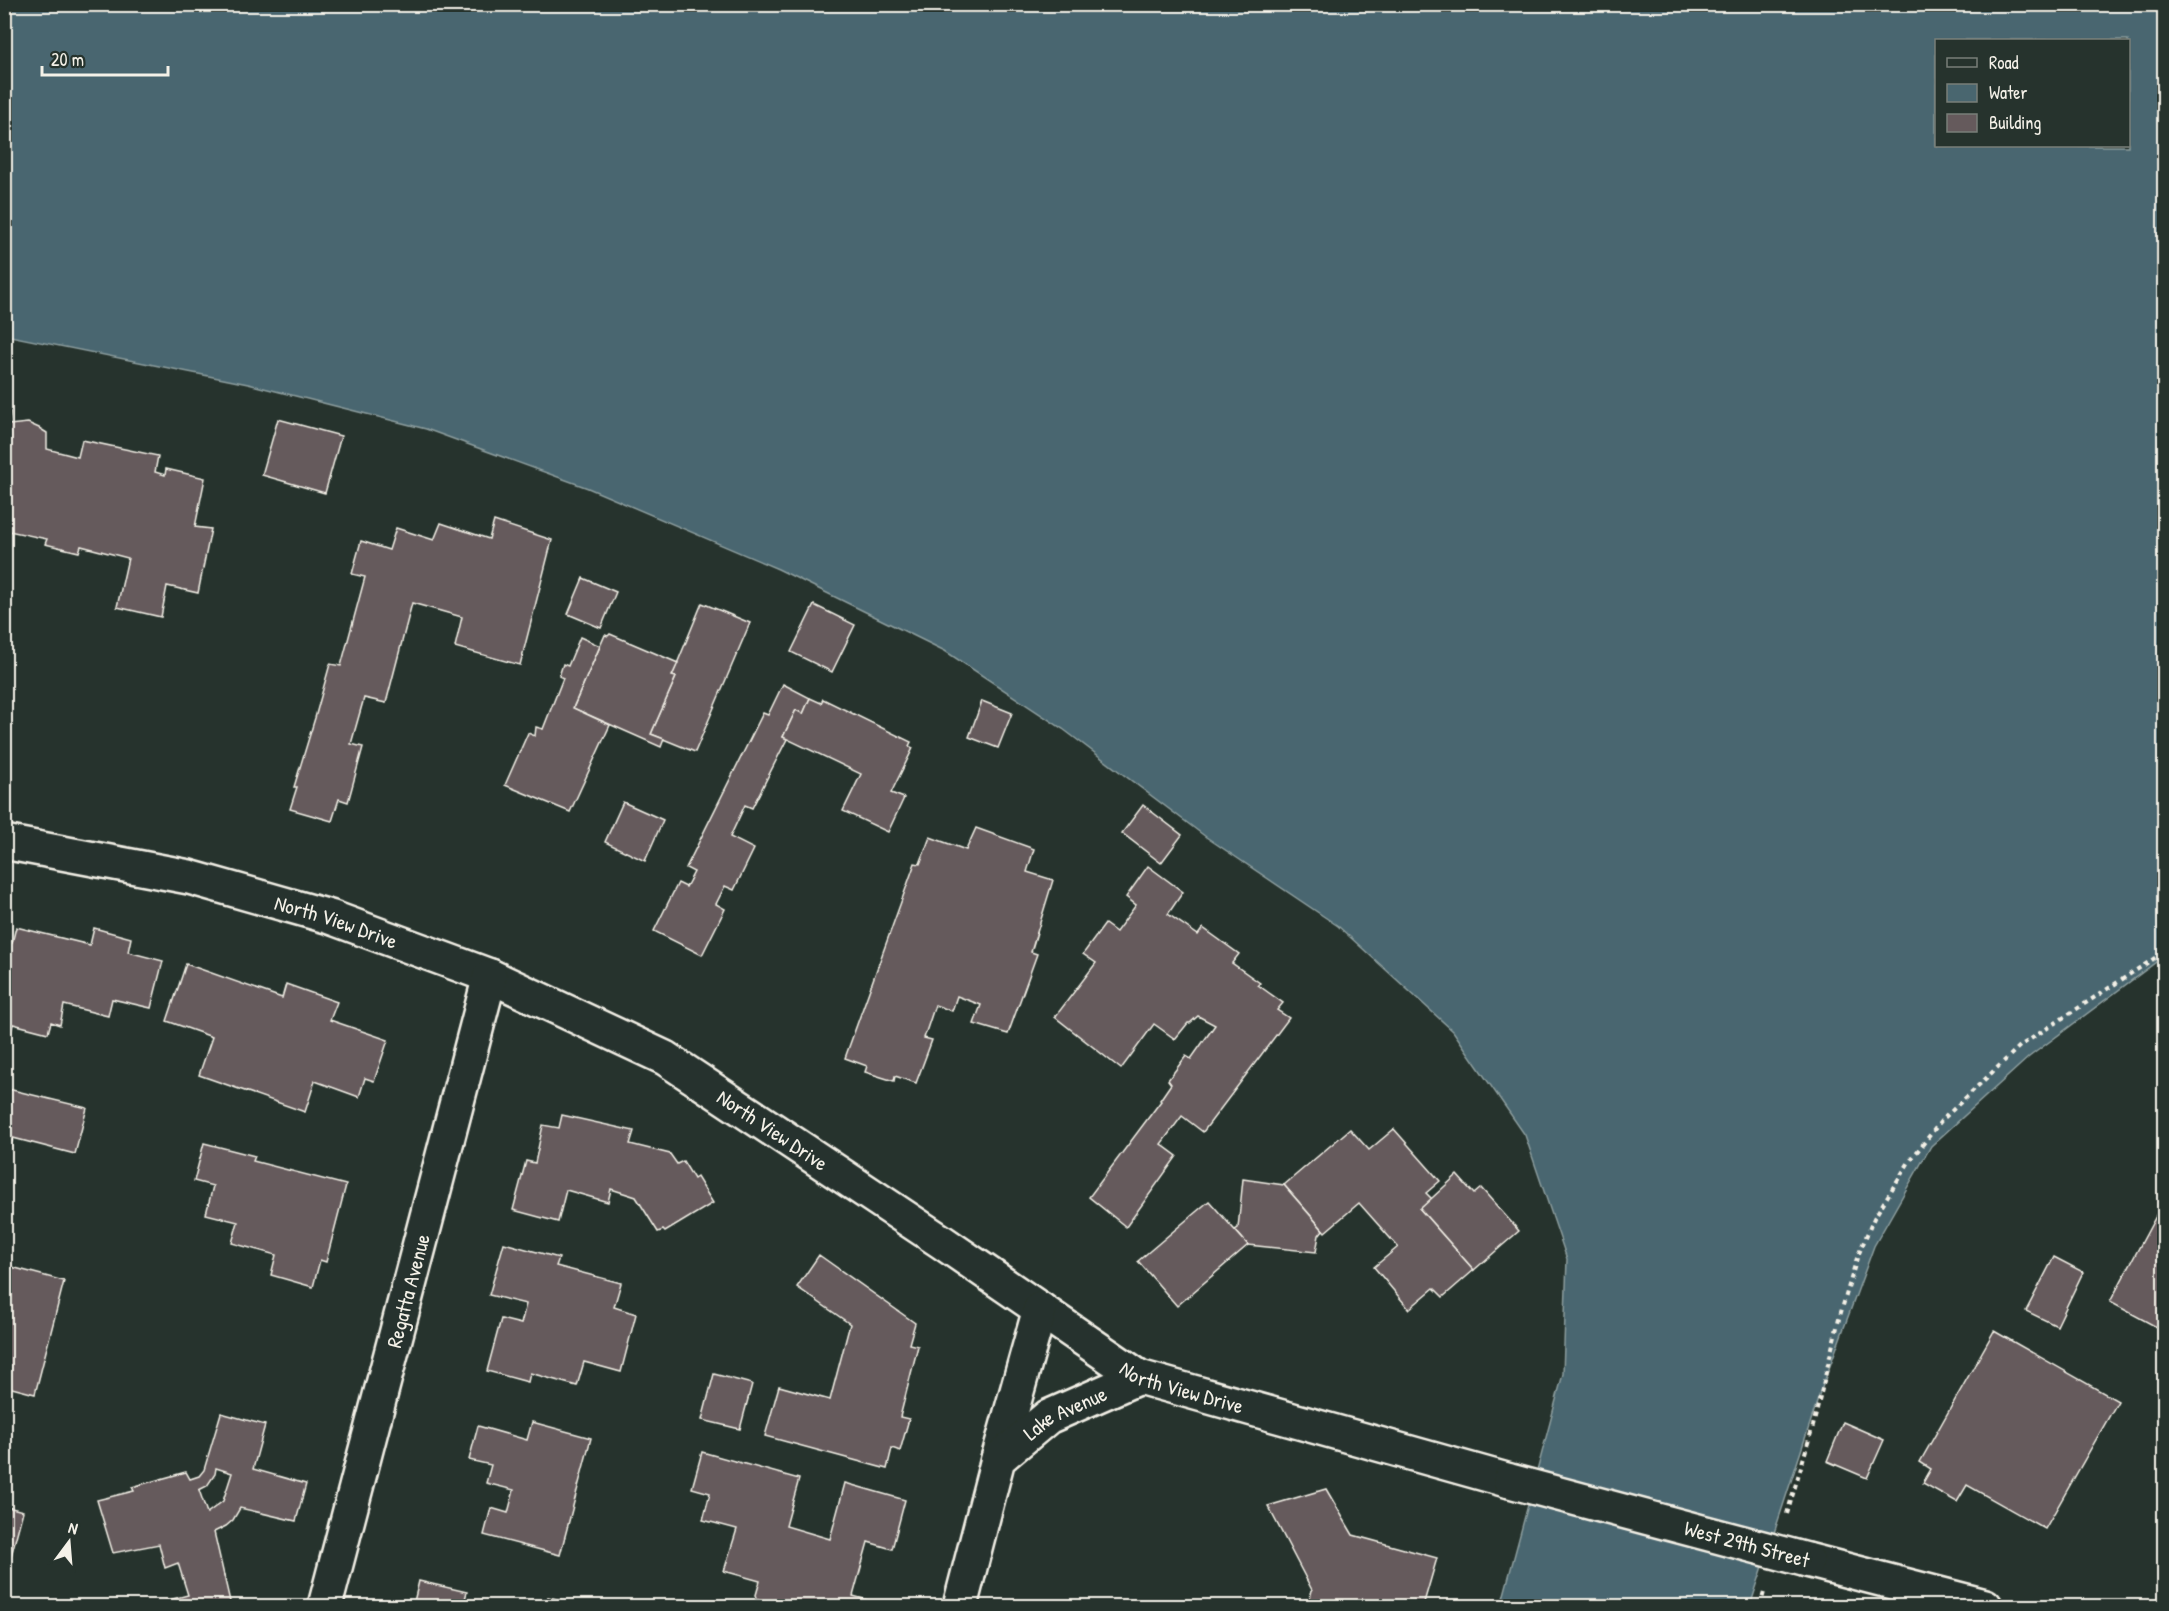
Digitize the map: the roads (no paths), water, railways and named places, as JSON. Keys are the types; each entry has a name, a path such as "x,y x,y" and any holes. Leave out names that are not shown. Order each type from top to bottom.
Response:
{"street":[{"name":"North View Drive","path":"4,842 200,880 330,917 490,976 665,1058 1140,1377 1510,1480"},
{"name":"Regatta Avenue","path":"325,1606 490,976"},
{"name":"Lake Avenue","path":"960,1606 1040,1309"},
{"name":"Lake Avenue","path":"999,1459 1048,1417 1140,1377"},
{"name":"West 29th Street","path":"1510,1480 1985,1606"}],"water":[{"path":"5,5 2164,5 2164,956 2029,1057 1931,1146 1874,1246 1820,1393 1750,1606 1501,1606 1563,1374 1567,1259 1525,1135 1453,1031 1338,926 1206,837 1063,729 945,651 778,569 588,488 426,429 248,384 5,335"}]}
